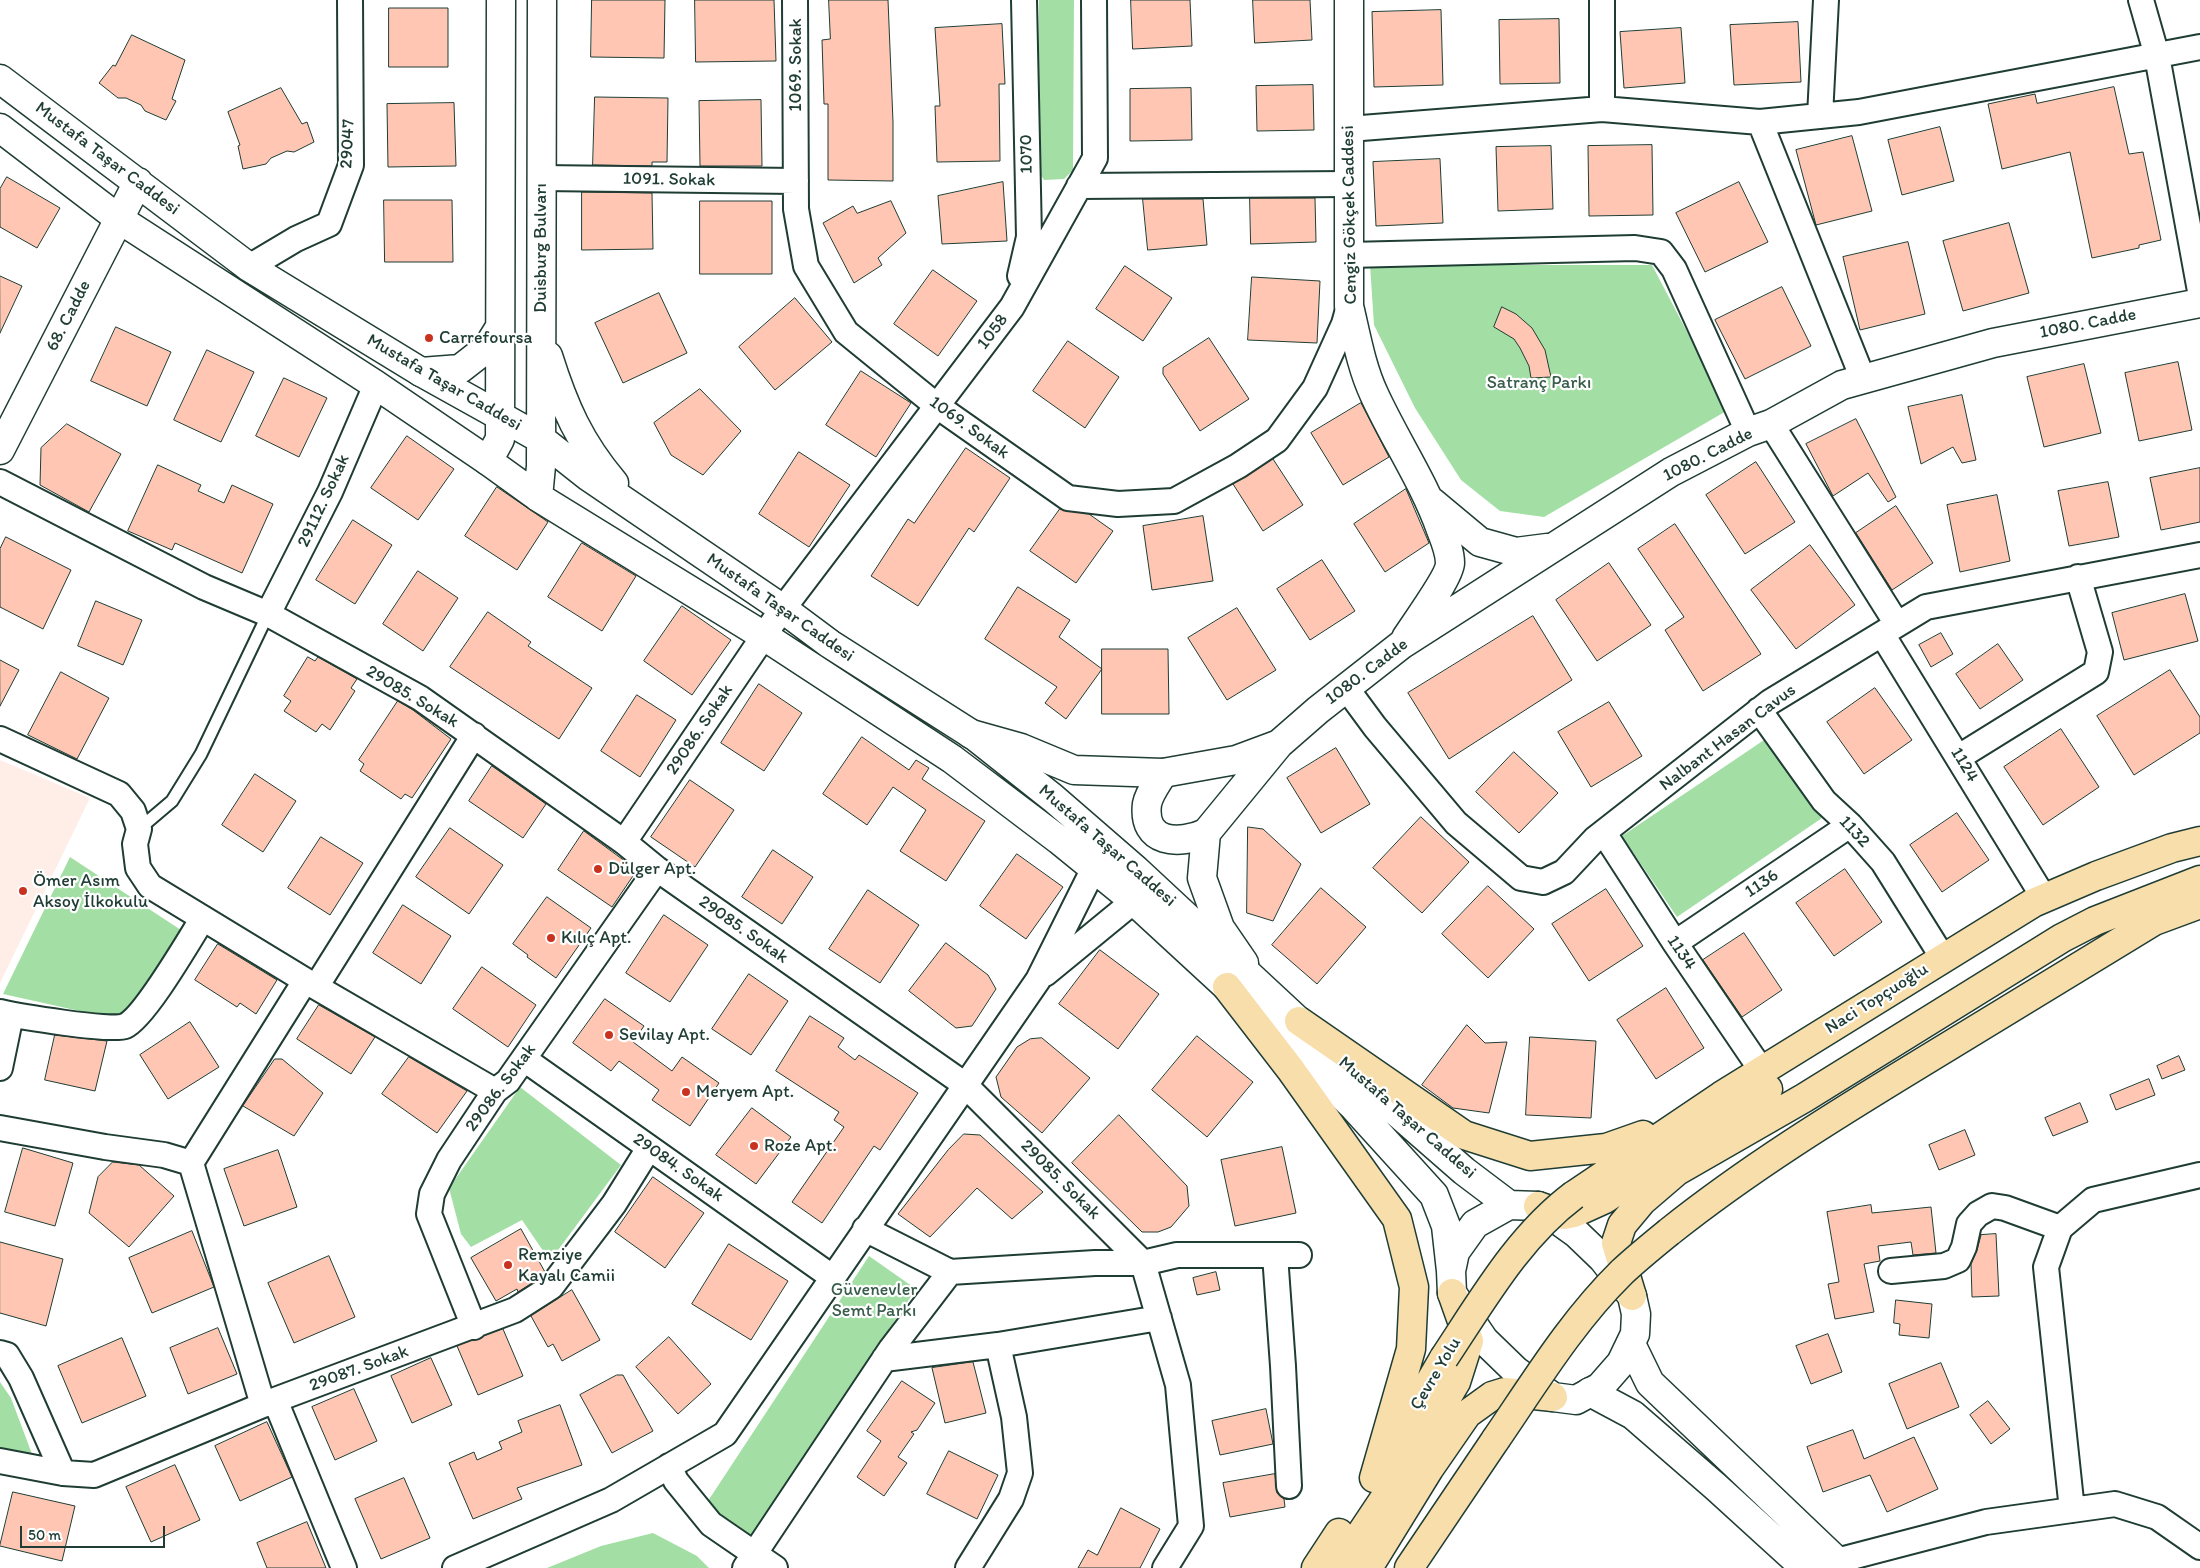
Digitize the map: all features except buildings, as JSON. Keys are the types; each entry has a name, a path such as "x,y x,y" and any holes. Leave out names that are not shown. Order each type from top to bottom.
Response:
{"main road":[{"path":"488,460 500,439 501,0"},
{"name":"Duisburg Bulvarı","path":"538,496 541,466 542,0"},
{"name":"Cengiz Gökçek Caddesi","path":"1349,0 1349,306 1358,344 1373,391 1395,436 1432,502"},
{"name":"Mustafa Taşar Caddesi","path":"0,79 249,267 421,372 541,439 589,477 636,509 774,621 1058,840 1134,902 1354,1107 1434,1195 1446,1226 1451,1282"},
{"name":"Mustafa Taşar Caddesi","path":"1,131 119,219 376,385 538,496 774,621 830,644 970,733 1053,798 1130,864 1400,1115 1464,1171 1509,1205"},
{"name":"68. Cadde","path":"0,450 138,182"},
{"name":"1080. Cadde","path":"1279,744 1318,710 1401,645 1553,547 1671,472 1842,385 1993,343 2200,302"},
{"path":"421,372 460,369 487,348 500,327"},
{"path":"541,333 557,384 575,429 595,461 636,509"},
{"path":"1432,502 1480,542 1516,552 1553,547"},
{"path":"1401,645 1442,582 1450,564 1445,541 1432,502"},
{"path":"970,733 1021,748 1074,770 1163,772 1236,760 1279,744"},
{"path":"1163,772 1147,801 1147,817 1152,831 1164,838 1177,840 1193,839 1206,833 1279,744"},
{"path":"1206,833 1202,878 1220,928 1256,982"},
{"name":"Naci Topçuoğlu","path":"1574,1195 1682,1121 1943,958 2044,898 2096,876 2172,848 2200,841"},
{"path":"1338,1568 1410,1460 1456,1382 1468,1342 1451,1282 1455,1252 1475,1224 1509,1205 1538,1206 1564,1215 1574,1213 1605,1199 1691,1139 1910,996 2038,920 2096,876"},
{"path":"1368,1568 1429,1469 1467,1414 1492,1396 1505,1392 1576,1400 1600,1387 1622,1363 1635,1334 1636,1314 1616,1243 1622,1225 1642,1202 1677,1171 1804,1098 2062,938 2095,922 2200,880"},
{"path":"1409,1568 1553,1354 1589,1308 1622,1272 1668,1232 1708,1200 1862,1098 2154,921 2200,904"},
{"path":"1227,987 1302,1085 1397,1219 1414,1286 1411,1349 1374,1478"},
{"path":"1299,1021 1464,1136 1530,1156 1606,1148 1682,1121"},
{"name":"Çevre Yolu","path":"1316,1568 1374,1478 1444,1358 1508,1262 1557,1207 1574,1195"},
{"path":"1538,1206 1577,1234 1603,1259 1632,1296"},
{"path":"1451,1282 1484,1340 1516,1372 1553,1398"},
{"path":"1630,1344 1650,1383 1834,1566"},
{"path":"1590,1392 1633,1415 1805,1568"}],"street":[{"name":"29047","path":"249,267 296,239 329,224 338,201 350,165 350,0"},
{"name":"1069. Sokak","path":"795,0 796,210 806,266 846,332 937,406 1068,498 1118,504 1174,501 1238,466 1277,440 1315,388 1344,324 1349,306"},
{"name":"1070","path":"1012,307 1029,237 1024,0"},
{"name":"1058","path":"774,621 1012,307 1095,158 1094,0"},
{"path":"1602,0 1602,109"},
{"path":"1820,116 1826,0"},
{"path":"2141,0 2157,56 2200,291"},
{"path":"1349,129 1602,109 1760,122 1879,108 2200,47"},
{"path":"1760,122 1863,379"},
{"name":"1091. Sokak","path":"541,178 796,181"},
{"path":"1079,186 1349,184"},
{"name":"1124","path":"1349,255 1635,248 1661,252 1674,269 1760,428 1889,629 1959,757 2044,898"},
{"name":"29112. Sokak","path":"268,614 330,492 376,385"},
{"name":"29085. Sokak","path":"0,482 204,587 268,614 420,698 624,842 657,870 964,1084 1143,1263 1178,1385 1191,1526 1165,1568"},
{"name":"Nalbant Hasan Cavus","path":"1347,689 1456,823 1521,878 1543,882 1564,872 1604,833 1760,710 1926,606 2200,555"},
{"path":"1959,757 2096,672 2100,652 2078,577"},
{"name":"29086. Sokak","path":"624,842 774,621"},
{"name":"1132","path":"1760,710 1824,801 1850,825 1883,862 1943,958"},
{"path":"191,1163 474,735"},
{"path":"0,739 119,794 133,811 139,829 135,844 138,868 150,886 310,984 495,1091"},
{"name":"1136","path":"1675,943 1850,825"},
{"name":"1134","path":"1604,833 1675,943 1762,1071"},
{"name":"29086. Sokak","path":"474,1327 428,1214 432,1194 449,1160 495,1091 508,1081 657,870"},
{"path":"455,1568 611,1500 724,1434 964,1084 1038,980 1093,870"},
{"path":"1038,980 1134,902"},
{"path":"0,1068 5,1013 89,1026 124,1027 142,1013 203,918"},
{"name":"29084. Sokak","path":"524,1059 832,1277"},
{"path":"0,1128 105,1147 164,1154 191,1163"},
{"name":"29087. Sokak","path":"0,1461 63,1473 94,1475 269,1402 474,1327 515,1310 550,1287 614,1204 650,1148"},
{"path":"191,1163 269,1402 344,1568"},
{"path":"2072,1510 2046,1267 2060,1228 2093,1200 2200,1175"},
{"path":"1891,1271 1944,1266 1958,1260 1964,1247 1969,1224 1978,1214 1992,1206 2005,1208 2060,1228"},
{"path":"864,1230 950,1272 1095,1263 1143,1263 1177,1255 1299,1255"},
{"path":"1274,1255 1283,1366 1289,1486"},
{"path":"750,1561 884,1359 950,1272"},
{"path":"884,1359 998,1345 1159,1318"},
{"path":"968,1568 1011,1499 1020,1473 1014,1417 998,1345"},
{"path":"0,1352 7,1355 21,1378 63,1473"},
{"path":"669,1466 676,1480 711,1524 750,1561 775,1568"},
{"path":"1834,1566 1986,1522 2115,1504 2157,1517 2200,1547"}],"lane":[{"path":"139,829 172,801 201,754 268,614"}],"shaded area":[{"name":"Ömer Asım Aksoy İlkokulu","path":"0,760 90,798 0,983"}],"green space":[{"path":"1039,0 1074,0 1073,170 1064,179 1044,180 1037,169"},
{"name":"Satranç Parkı","path":"1370,265 1652,265 1728,410 1544,517 1500,511 1461,480 1415,408 1374,325"},
{"path":"1767,738 1822,818 1677,917 1622,836"},
{"path":"70,857 184,932 120,1020 3,994"},
{"path":"520,1087 621,1165 550,1261 522,1220 471,1247 461,1234 449,1188"},
{"name":"Güvenevler Semt Parkı","path":"869,1256 916,1289 750,1537 706,1504"},
{"path":"0,1382 11,1398 32,1454 0,1449"},
{"path":"653,1533 697,1556 709,1568 547,1568 601,1546"}],"place":[{"name":"Carrefoursa","path":"429,338"},
{"name":"Dülger Apt.","path":"598,869"},
{"name":"Ömer Asım Aksoy İlkokulu","path":"23,891"},
{"name":"Kılıç Apt.","path":"551,938"},
{"name":"Sevilay Apt.","path":"609,1035"},
{"name":"Meryem Apt.","path":"686,1092"},
{"name":"Roze Apt.","path":"754,1146"},
{"name":"Remziye Kayalı Camii","path":"508,1265"}]}
